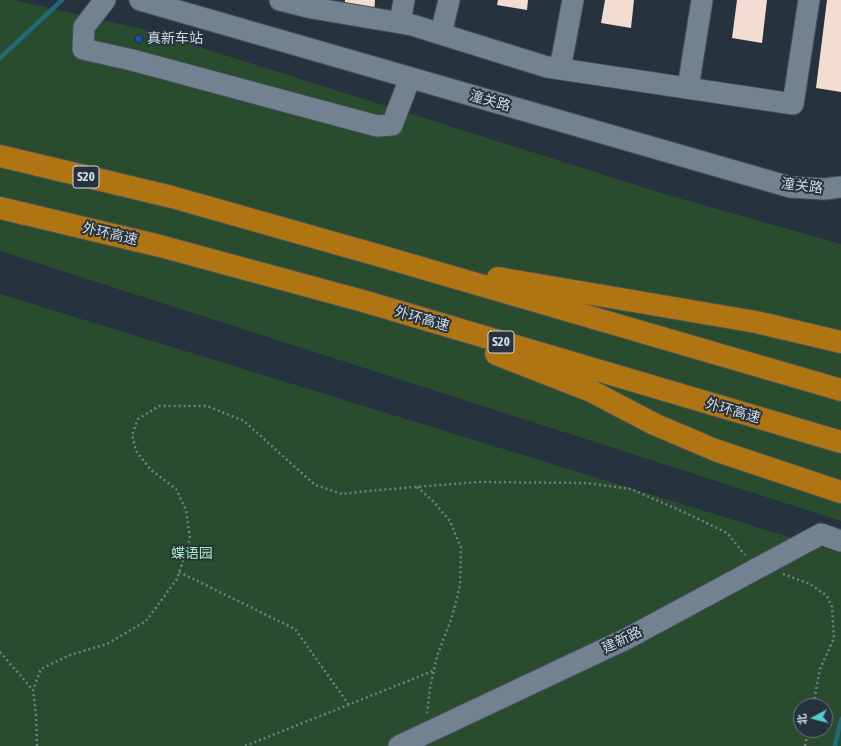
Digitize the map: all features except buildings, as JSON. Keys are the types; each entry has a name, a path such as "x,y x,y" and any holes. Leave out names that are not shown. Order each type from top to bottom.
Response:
{"highway":[{"name":"S20","path":"0,156 172,197 841,390"},
{"name":"外环高速","path":"0,208 160,246 363,301 841,442"},
{"path":"384,257 756,322 841,342"},
{"path":"363,301 591,391 654,424 715,450 841,492"}],"street":[{"path":"105,0 84,27 83,49 139,62 377,126 392,125 410,78"},
{"name":"潼关路","path":"140,0 790,187 825,189 841,187"},
{"path":"280,0 313,4 412,25 547,67 793,104 810,0"},
{"path":"400,23 404,0"},
{"path":"441,34 449,0"},
{"path":"560,69 573,0"},
{"path":"688,88 702,0"},
{"name":"建新路","path":"399,746 628,638 821,534 841,541"}],"path":[{"path":"37,746 36,714 33,690 41,669 70,655 108,644 146,621 177,579 190,538 186,510 176,489 151,470 136,451 132,435 138,419 160,406 207,406 244,421 315,485 342,494 478,482 586,483 631,489 686,513 727,533 756,568 787,575 810,584 827,596 832,607 834,638 820,669 815,698"},
{"path":"416,487 432,500 450,521 461,548 460,586 451,620 437,656 430,688 425,733"},
{"path":"179,572 294,629 349,705"},
{"path":"0,652 33,690"},
{"path":"246,746 434,671"}],"green space":[{"path":"0,0 14,0 142,29 671,196 841,244 841,521 0,251"},
{"name":"蝶语园","path":"0,294 841,553 841,746 0,746"}],"waterway":[{"path":"0,58 62,0"},
{"path":"835,746 841,719"}],"place":[{"name":"真新车站","path":"139,39"}]}
